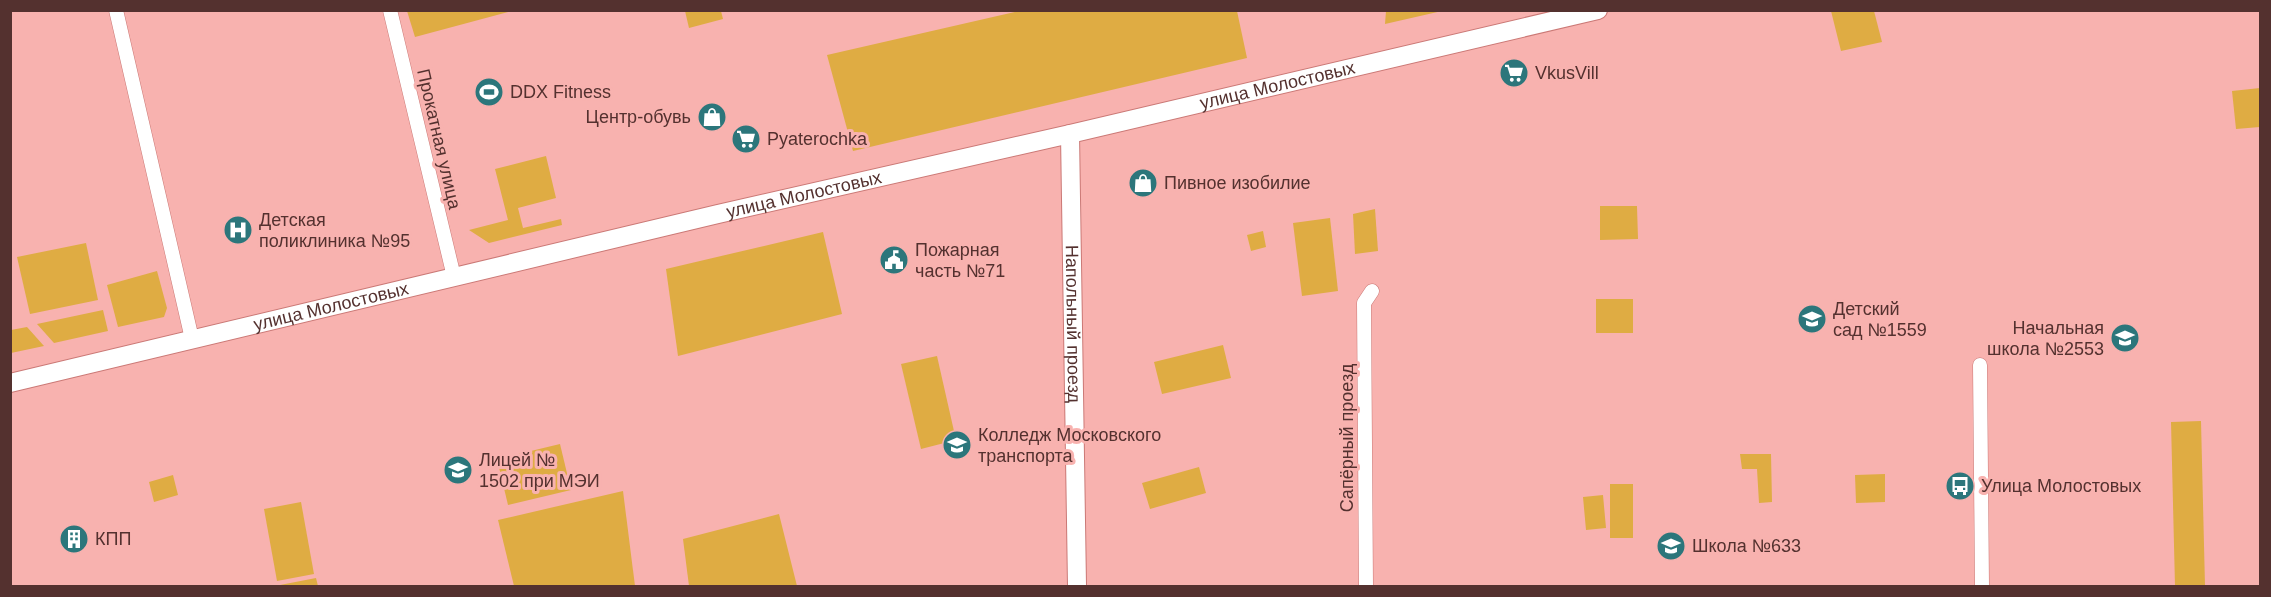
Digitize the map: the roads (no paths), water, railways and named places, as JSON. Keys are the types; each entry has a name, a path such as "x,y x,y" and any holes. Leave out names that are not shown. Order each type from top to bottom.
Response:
{"street":[{"path":"116,10 192,339"},
{"name":"Прокатная улица","path":"390,10 454,277"},
{"name":"улица Молостовых","path":"10,383 718,214 1598,10"},
{"name":"Напольный проезд","path":"1070,134 1077,586"},
{"name":"Сапёрный проезд","path":"1366,586 1364,303 1372,291"},
{"path":"1980,365 1982,586"}],"place":[{"name":"VkusVill","path":"1514,73"},
{"name":"DDX Fitness","path":"489,92"},
{"name":"Центр-обувь","path":"712,117"},
{"name":"Pyaterochka","path":"746,139"},
{"name":"Пивное изобилие","path":"1143,183"},
{"name":"Детская поликлиника №95","path":"238,230"},
{"name":"Пожарная часть №71","path":"894,260"},
{"name":"Детский сад №1559","path":"1812,319"},
{"name":"Начальная школа №2553","path":"2125,338"},
{"name":"Колледж Московского транспорта","path":"957,445"},
{"name":"Лицей № 1502 при МЭИ","path":"458,470"},
{"name":"Улица Молостовых","path":"1960,486"},
{"name":"КПП","path":"74,539"},
{"name":"Школа №633","path":"1671,546"}]}
